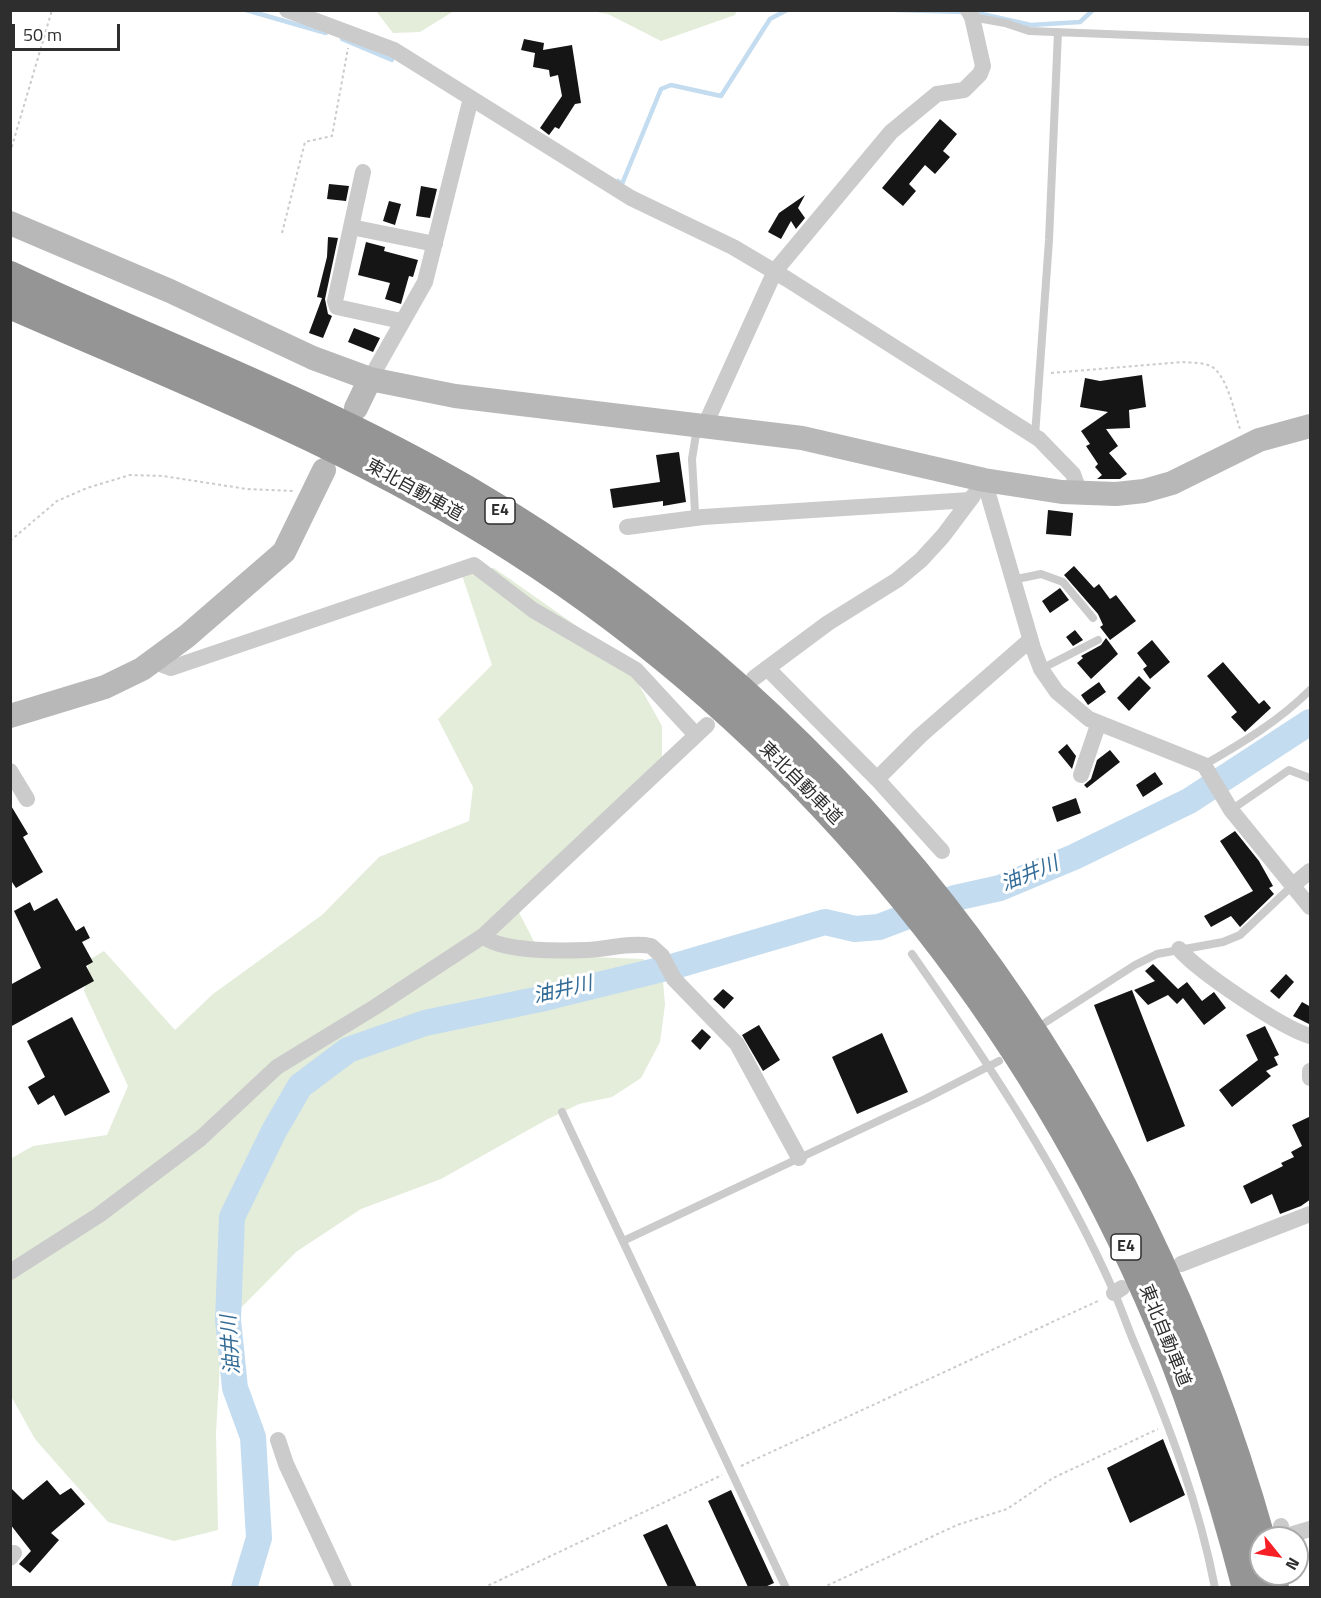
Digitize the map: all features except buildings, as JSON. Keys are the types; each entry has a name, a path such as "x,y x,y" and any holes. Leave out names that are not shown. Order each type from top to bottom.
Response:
{"highway":[{"name":"東北自動車道","path":"10,276 337,421 467,490 528,529 651,616 750,700 844,792 896,868 949,934 999,979 1082,1109 1172,1285 1268,1526"},
{"name":"東北自動車道","path":"10,304 326,444 382,472 516,549 635,635 688,678 896,868"},
{"name":"東北自動車道","path":"949,934 986,1006 1060,1122 1110,1214 1149,1295 1206,1445 1247,1587"}],"street":[{"path":"287,10 394,50 631,198 733,247 775,272 1035,436 1073,474 1080,493"},
{"path":"702,425 775,272 891,132 937,94 964,90 980,74 983,66 970,14"},
{"path":"356,408 401,321 425,282 471,98"},
{"path":"363,172 335,301 337,307 401,321"},
{"path":"10,223 171,291 313,358 370,379 455,396 802,438 984,480 1080,493 1116,494 1172,483 1259,440 1311,426"},
{"path":"351,226 435,244"},
{"path":"10,716 105,687 152,661 187,636 284,552 324,470"},
{"path":"942,851 877,779 761,673 828,622 897,579 921,560 984,480"},
{"path":"984,480 1030,640 1041,669 1056,692 1098,725 1208,772 1229,806 1311,908"},
{"path":"627,527 703,518 970,500"},
{"path":"10,1272 99,1215 201,1138 277,1067 375,1007 483,936 701,730 636,670 532,610 474,565 171,668 152,661"},
{"path":"877,779 920,736 1030,640"},
{"path":"1081,775 1098,725"},
{"path":"10,771 27,799"},
{"path":"1293,885 1311,871"},
{"path":"483,936 490,942 524,948 586,950 651,945 662,956 674,979 737,1044 799,1158"},
{"path":"1179,949 1191,963 1281,1023 1311,1036"},
{"path":"1311,1071 1311,1078"},
{"path":"1181,1263 1311,1214"},
{"path":"279,1440 286,1464 344,1587"}],"lane":[{"path":"970,14 1029,32 1311,42"},
{"path":"1035,436 1058,32"},
{"path":"702,425 692,459 695,512 703,518"},
{"path":"1012,580 1041,574 1063,582 1093,618"},
{"path":"1041,669 1098,640"},
{"path":"1208,772 1291,709 1311,690"},
{"path":"1229,806 1289,770 1311,778"},
{"path":"1046,1022 1135,965 1157,954 1223,942 1240,935 1293,885"},
{"path":"912,954 989,1067 1064,1192 1118,1290 1168,1423 1208,1549 1215,1587"},
{"path":"623,1240 999,1061"},
{"path":"562,1112 786,1587"}],"path":[{"path":"10,153 52,10"},
{"path":"282,233 305,142 333,136 348,50"},
{"path":"1039,374 1172,362 1204,364 1215,369 1227,389 1246,447"},
{"path":"10,541 57,501 87,488 130,475 163,477 247,489 314,492"},
{"path":"483,1587 1118,1290"},
{"path":"822,1587 957,1525 1007,1509 1053,1478 1168,1423"}],"green space":[{"path":"376,11 454,11 420,32 393,33"},
{"path":"591,11 737,11 735,15 661,41 608,14"},
{"path":"494,568 625,660 662,726 662,770 513,901 541,955 643,959 657,969 663,981 665,1005 660,1042 641,1078 612,1097 579,1104 441,1179 361,1209 296,1252 222,1327 216,1433 218,1530 174,1541 108,1522 35,1439 11,1396 10,1159 33,1146 107,1135 128,1086 84,991 89,960 104,951 175,1030 213,994 322,915 379,857 469,821 473,787 438,719 492,665 461,572"}],"waterway":[{"path":"246,10 326,33"},
{"path":"618,181 622,184 661,89 671,85 721,96 770,19 787,10"},
{"path":"896,10 964,12"},
{"path":"973,12 1031,25 1080,22 1093,10"},
{"path":"342,39 392,60"},
{"name":"油井川","path":"244,1588 259,1538 253,1437 235,1388 228,1320 232,1217 274,1131 300,1086 348,1050 425,1023 545,998 675,966 825,922 855,929 879,927 955,898 1000,888 1074,857 1189,801 1310,722"}]}
